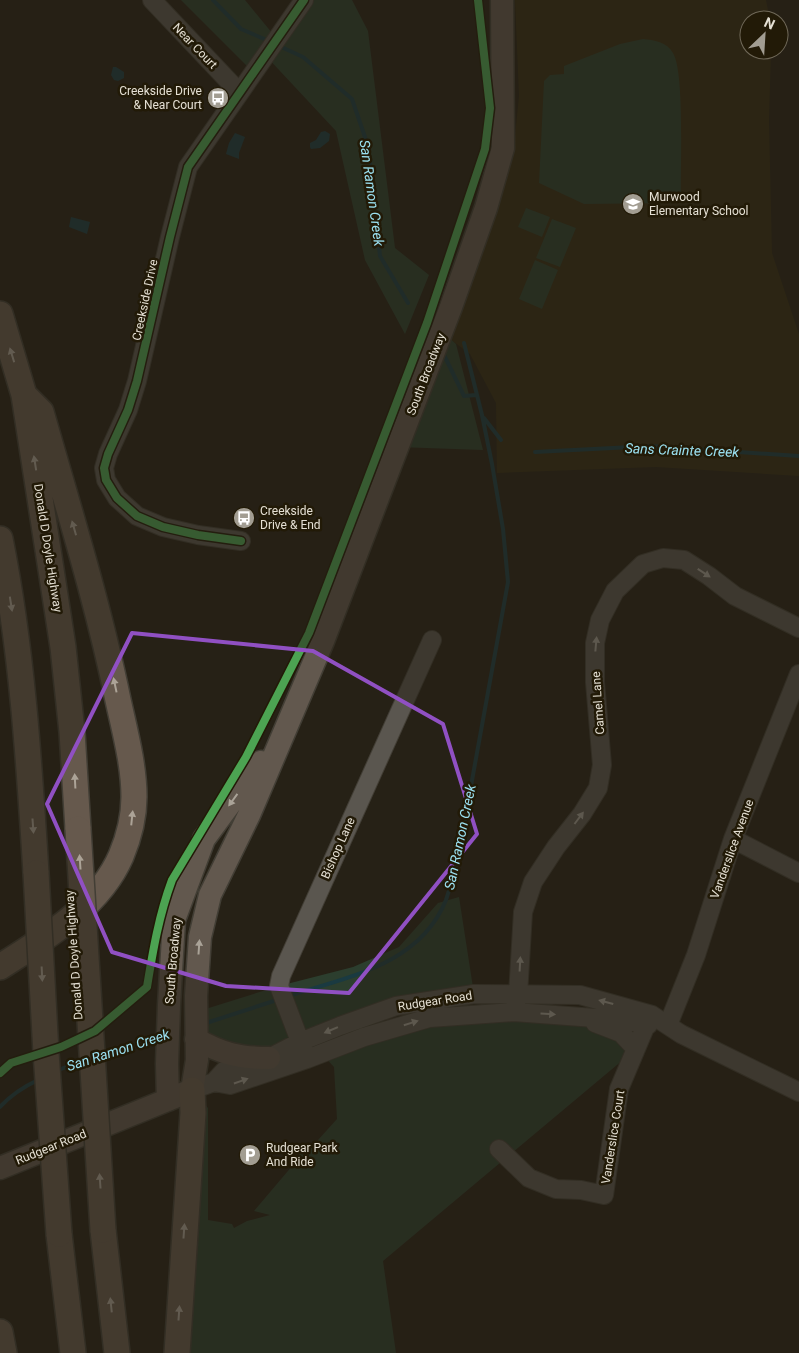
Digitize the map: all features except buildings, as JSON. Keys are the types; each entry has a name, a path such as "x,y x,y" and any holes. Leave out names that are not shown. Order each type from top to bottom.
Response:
{"highway":[{"name":"Donald D Doyle Highway","path":"0,314 24,395 64,647 72,732 103,1230 118,1353"},
{"path":"0,967 61,925 81,909 104,884 120,857 131,828 134,797 131,766 114,681 91,586 41,412 24,395"},
{"path":"0,538 18,650 27,734 59,1234 73,1353"},
{"path":"177,1353 193,1113 203,1086"},
{"path":"0,1332 4,1353"}],"main road":[{"name":"South Broadway","path":"203,1086 197,1060 196,996 200,937 210,895 248,814 323,641 451,307 486,208 503,148 502,0"},
{"name":"South Broadway","path":"168,1100 167,1064 174,920 204,840 283,733"},
{"path":"196,1039 227,1054 250,1058 268,1065"},
{"name":"Rudgear Road","path":"0,1168 203,1086"}],"street":[{"name":"Near Court","path":"152,0 239,92"},
{"name":"Creekside Drive","path":"241,540 198,535 163,527 137,516 118,498 106,480 104,468 138,382 185,176 194,157 304,0"},
{"name":"Camel Lane","path":"516,1003 523,912 532,882 582,814 598,788 602,765 595,682 595,643 600,620 615,591 643,564 663,558 684,560 710,576 735,596 799,628"},
{"name":"Bishop Lane","path":"307,1059 279,986 281,976 432,640"},
{"name":"Vanderslice Avenue","path":"668,1024 696,955 733,839 799,674"},
{"path":"733,839 799,873"},
{"name":"Rudgear Road","path":"268,1065 300,1042 396,1006 474,994 581,1017 622,1020 646,1025 668,1024"},
{"name":"Rudgear Road","path":"203,1086 224,1071 307,1059 364,1037 429,1018 516,1003 580,995 652,1015 681,1034 799,1092"},
{"path":"581,1017 621,1033 636,1049"},
{"name":"Vanderslice Court","path":"499,1149 529,1178 556,1189 581,1190 604,1195 620,1089 646,1025"}],"highlighted area":[{"path":"132,633 313,651 443,724 477,834 349,993 226,986 112,952 47,804"}],"shaded area":[{"name":"Murwood Elementary School","path":"515,0 766,0 768,10 739,10 739,60 771,60 769,121 772,253 799,334 799,476 656,467 497,473 496,403 470,354 450,339 513,156 519,96"}],"green space":[{"path":"181,0 245,0 277,39 304,0 352,0 368,31 395,248 429,275 405,334 365,260 336,131 266,56 253,72"},
{"path":"643,39 656,41 667,46 673,53 677,64 681,100 681,198 677,203 584,204 539,183 544,81 550,75 564,74 564,66 620,44"},
{"path":"526,208 550,217 542,237 518,227"},
{"path":"552,219 576,228 560,267 536,258"},
{"path":"535,260 558,270 542,309 519,299"},
{"path":"442,331 456,344 483,450 398,447"},
{"path":"459,897 474,994 396,1006 269,1058 212,1048 196,1012 279,986 353,967 399,947 438,903"},
{"path":"581,1017 636,1049 383,1261 396,1353 177,1353 192,1090 208,1108 208,1220 232,1224 234,1228 247,1221 270,1215 254,1211 293,1165 302,1150 309,1150 337,1119 334,1067 321,1053 429,1018"}],"water":[{"path":"113,67 124,72 124,78 118,81 114,80 111,75"},
{"path":"325,131 330,134 329,141 320,148 311,149 310,143 316,140 321,132"},
{"path":"235,133 245,137 239,153 239,159 226,154 229,143"},
{"path":"71,217 90,222 87,234 69,227"}],"waterway":[{"name":"San Ramon Creek","path":"213,0 241,29 269,41"},
{"name":"San Ramon Creek","path":"277,45 303,57 352,99 368,146 380,256 408,303"},
{"name":"San Ramon Creek","path":"289,996 380,965 400,954 419,940 434,922 446,900 457,863 508,582 503,529 492,464 464,343"},
{"name":"San Ramon Creek","path":"444,355 464,396 476,395"},
{"name":"Sans Crainte Creek","path":"484,418 501,440"},
{"name":"Sans Crainte Creek","path":"535,452 651,446 799,456"},
{"name":"San Ramon Creek","path":"203,1024 280,999"},
{"name":"San Ramon Creek","path":"100,1055 160,1036"},
{"name":"San Ramon Creek","path":"56,1071 84,1060"},
{"name":"San Ramon Creek","path":"0,1107 27,1085 38,1080"}],"cycle path":[{"path":"241,541 198,535 163,527 137,516 117,498 106,480 104,468 108,454 128,410 137,381 188,167 304,0"},
{"path":"0,1073 11,1063 61,1047 95,1031 147,987 160,919 172,880 246,757 309,633 427,323 485,149 490,108 478,0"}],"place":[{"name":"Creekside Drive & Near Court","path":"218,98"},
{"name":"Murwood Elementary School","path":"633,204"},
{"name":"Creekside Drive & End","path":"244,518"},
{"name":"Rudgear Park And Ride","path":"250,1155"}]}
